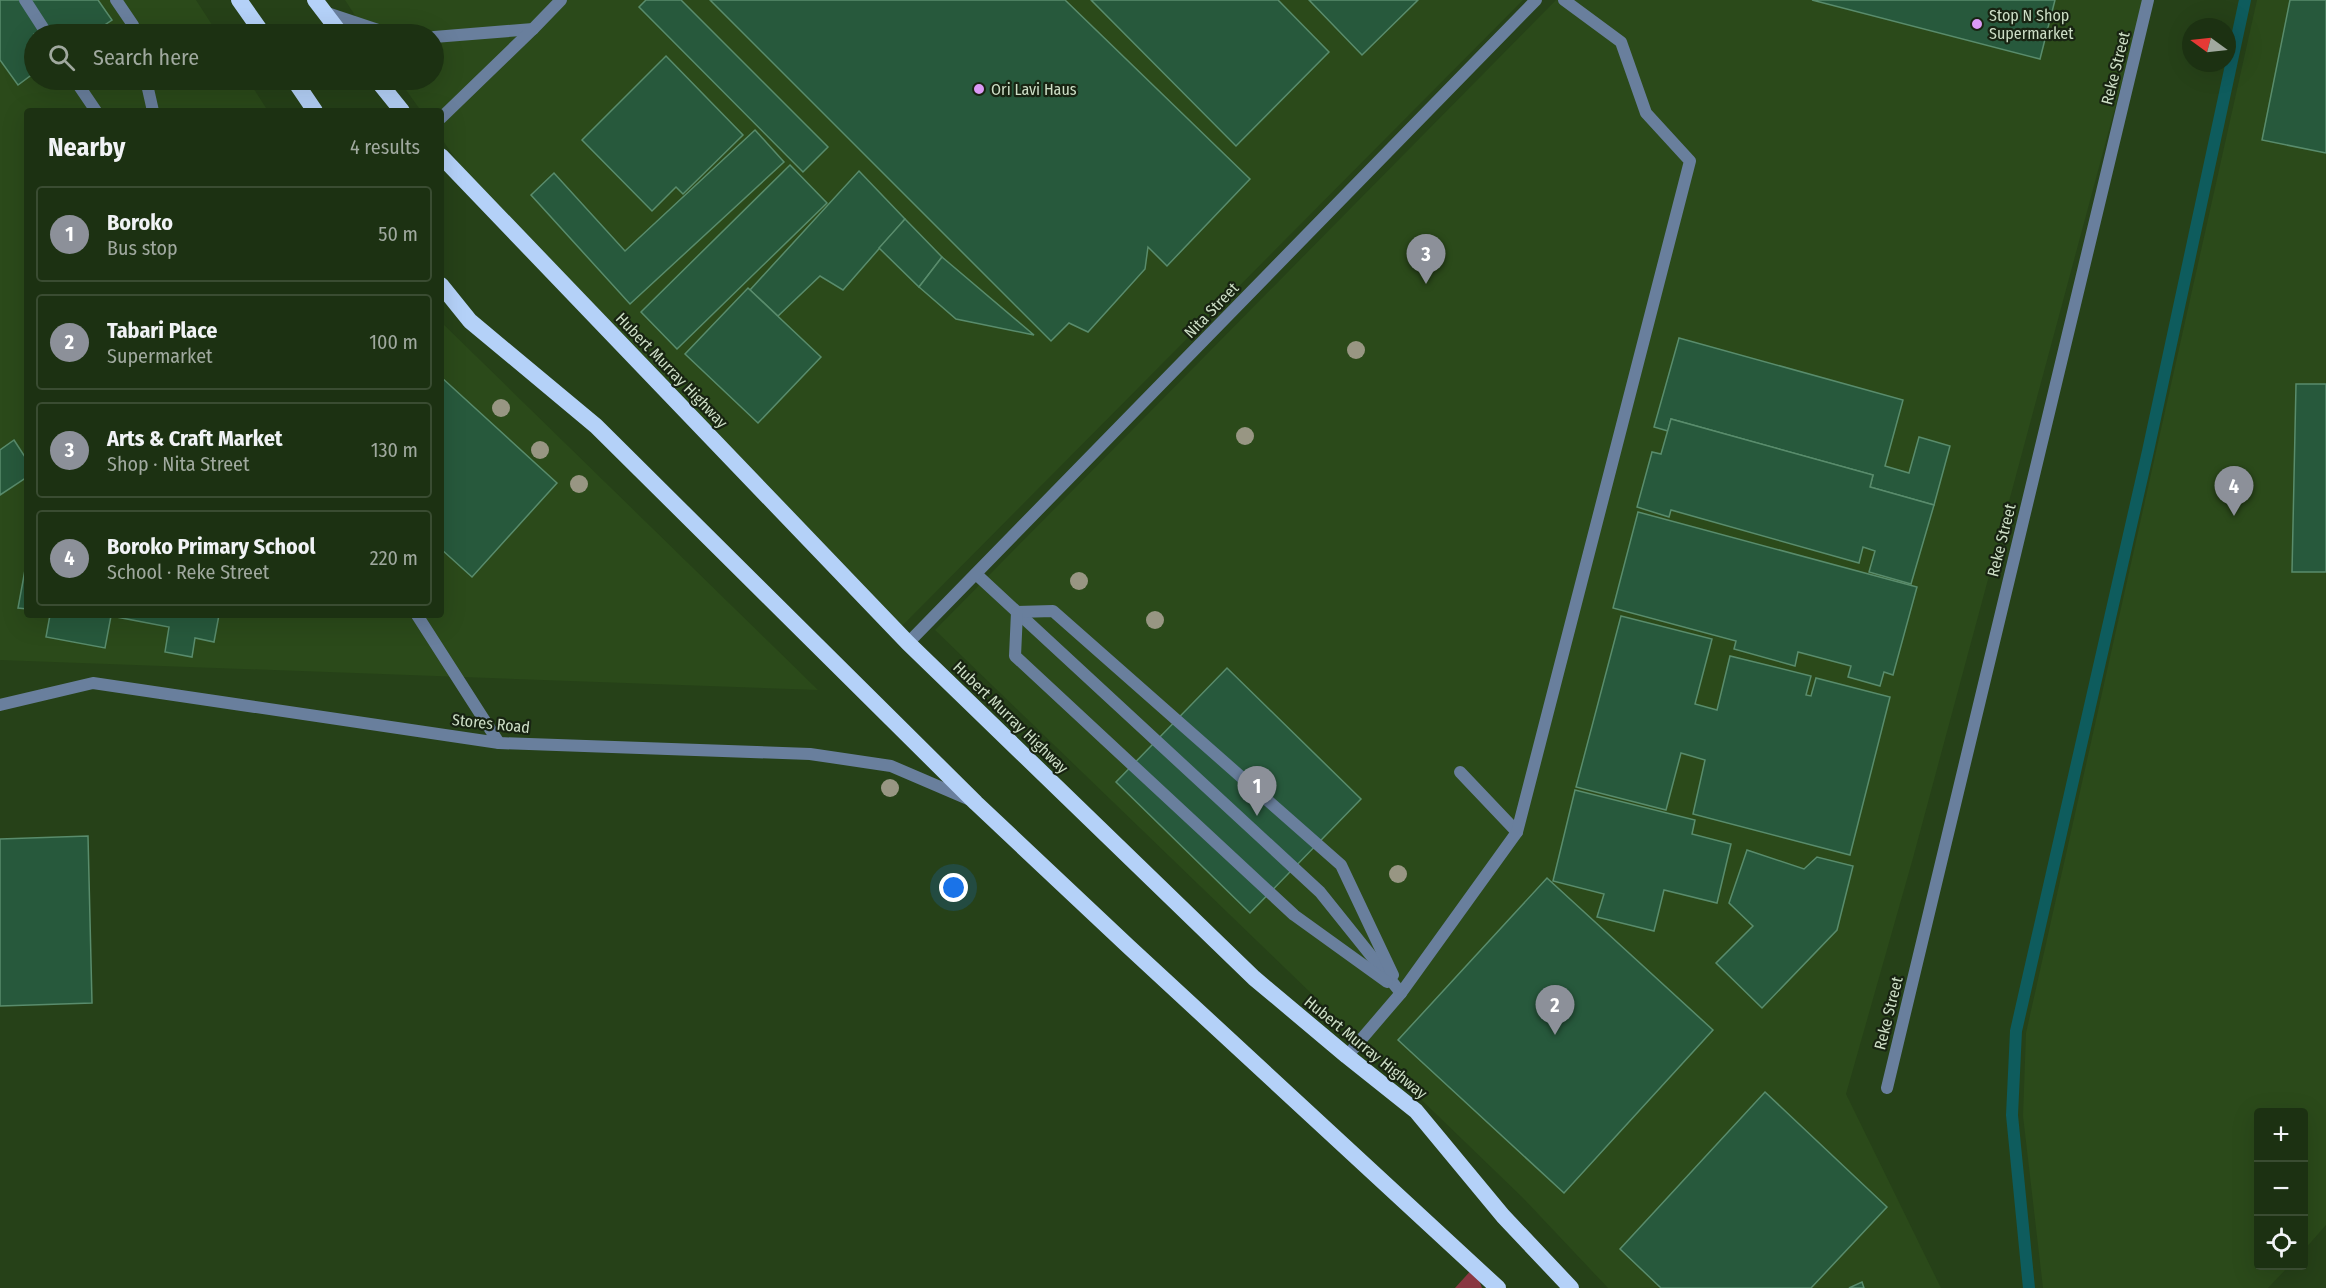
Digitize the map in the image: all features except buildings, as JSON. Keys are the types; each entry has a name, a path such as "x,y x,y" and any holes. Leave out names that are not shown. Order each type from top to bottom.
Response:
{"highway":[{"path":"239,0 256,24"},
{"path":"319,6 333,24"},
{"path":"301,90 313,108"},
{"path":"385,90 400,108"},
{"name":"Hubert Murray Highway","path":"444,159 908,643 1254,978 1416,1111 1503,1216 1571,1288"},
{"path":"444,289 470,321 596,426 976,803 1498,1288"}],"street":[{"path":"25,0 41,24"},
{"path":"116,0 132,24"},
{"path":"444,115 561,0"},
{"name":"Nita Street","path":"908,643 1536,0"},
{"path":"1347,1056 1401,993 1516,832 1690,161 1647,113 1621,42 1564,0"},
{"name":"Reke Street","path":"1887,1088 2148,0"},
{"path":"319,6 365,24"},
{"path":"444,36 533,29"},
{"path":"82,90 94,108"},
{"path":"148,90 152,108"},
{"path":"976,574 1320,892 1401,993"},
{"path":"1017,612 1053,611 1341,865 1401,993"},
{"path":"1017,612 1016,656 1293,915 1401,993"},
{"path":"419,618 499,743"},
{"name":"Stores Road","path":"0,705 93,683 499,743 810,754 891,766 976,803"},
{"path":"1460,772 1516,832"}],"shaded area":[{"path":"0,0 196,0 212,24 24,24 24,90 254,90 266,108 24,108 24,618 444,618 444,325 818,690 0,660"},
{"path":"345,0 1523,0 899,629 521,252 444,142 444,108 419,108 406,90 444,90 444,24 361,24"},
{"path":"1556,0 2144,0 1913,858 1846,1094 1941,1288 1608,1288 1523,1198 935,630"},
{"path":"2257,0 2326,0 2326,1225 2308,1245 2308,1108 2254,1108 2254,1270 2285,1270 2268,1288 2043,1288 2023,1116 2026,1033"},
{"path":"1474,1267 1482,1288 1455,1288"}],"waterway":[{"path":"2029,1288 2012,1115 2016,1031 2148,451 2245,0"}],"place":[{"name":"Stop N Shop Supermarket","path":"1977,24"},
{"name":"Ori Lavi Haus","path":"979,89"},
{"name":"Arts & Craft Market","path":"1426,284"},
{"name":"Boroko Primary School","path":"2234,516"},
{"name":"Boroko","path":"1257,816"},
{"name":"Tabari Place","path":"1555,1035"}]}
